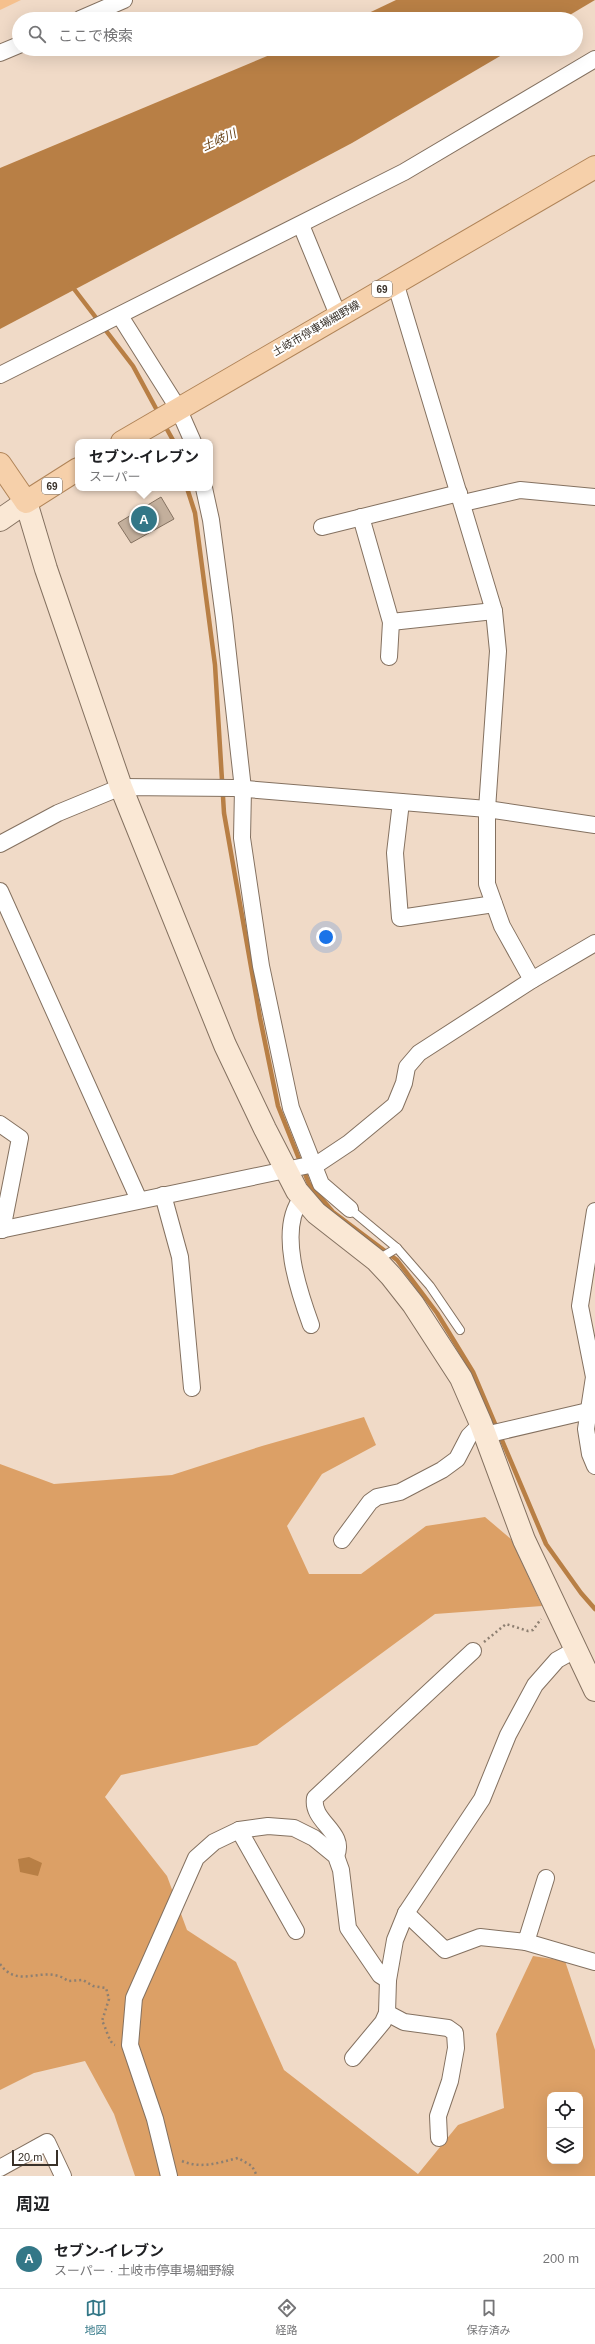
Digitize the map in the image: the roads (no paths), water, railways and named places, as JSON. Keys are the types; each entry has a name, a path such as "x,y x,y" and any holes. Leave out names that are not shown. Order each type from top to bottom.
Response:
{"main road":[{"name":"土岐市停車場細野線","path":"127,439 174,410 595,167"},
{"path":"0,464 26,502"},
{"name":"69","path":"26,502 75,472"}],"street":[{"path":"89,12 98,5 124,0"},
{"path":"0,54 12,48"},
{"path":"0,375 116,319 404,172 595,59"},
{"path":"301,225 338,315"},
{"path":"395,282 494,611 498,651 487,809 487,884 502,926 532,980"},
{"path":"116,319 191,439"},
{"path":"322,527 361,517 461,498 520,490 595,497"},
{"path":"205,491 224,618 242,838 261,966 291,1108 301,1167 302,1198 297,1205 294,1215 291,1238 294,1270 311,1325"},
{"path":"0,520 26,502 49,576 121,787 225,1045 301,1167 350,1209"},
{"path":"361,517 391,622 389,657"},
{"path":"391,622 494,611"},
{"path":"0,844 58,813 121,787 238,788 487,809 595,825"},
{"path":"401,802 395,853 400,918 494,904"},
{"path":"0,891 139,1200"},
{"path":"0,1124 20,1138 1,1230 319,1163 349,1144 395,1105 404,1083 407,1066 419,1053 532,980 595,943"},
{"path":"163,1195 180,1258 192,1388"},
{"path":"302,1198 316,1213 376,1260 413,1304 461,1378 485,1430 524,1540 554,1608 595,1690"},
{"path":"595,1211 580,1306 594,1377 588,1411 587,1439 595,1466"},
{"path":"342,1540 370,1502 377,1497 400,1492 442,1470 457,1459 469,1436 485,1430 508,1430 588,1411"},
{"path":"353,2058 383,2022 387,2013 388,1980 395,1940 406,1913 482,1799 508,1735 536,1685 557,1660 576,1650"},
{"path":"336,1856 339,1849 337,1839 316,1813 314,1806 315,1798 473,1651"},
{"path":"169,2176 165,2153 130,2045 134,1998 196,1858 214,1842 239,1830 268,1826 294,1828 314,1838 336,1856 341,1870 348,1928 380,1975 388,1980"},
{"path":"239,1830 296,1931"},
{"path":"526,1942 546,1878"},
{"path":"406,1913 445,1950 480,1937 526,1942 595,1962"},
{"path":"387,2013 404,2022 448,2028 456,2033 456,2048 450,2081 438,2116 439,2138"},
{"path":"0,2168 47,2142 63,2176"}],"lane":[{"path":"350,1209 397,1248 430,1286 460,1330"},
{"path":"376,1260 397,1248"}],"water":[{"path":"396,0 595,0 575,12 371,12"},
{"name":"土岐川","path":"267,56 500,56 352,143 0,329 0,168"},
{"path":"29,1857 42,1863 38,1876 20,1872 18,1859"}],"waterway":[{"path":"71,285 133,366 159,414"},
{"path":"164,424 172,439"},
{"path":"188,491 195,513 215,665 224,813 260,1018 278,1106 309,1184 333,1212 397,1260 437,1313 473,1372 546,1544 581,1593 595,1609"}],"place":[{"name":"セブン-イレブン","path":"144,519"}]}
